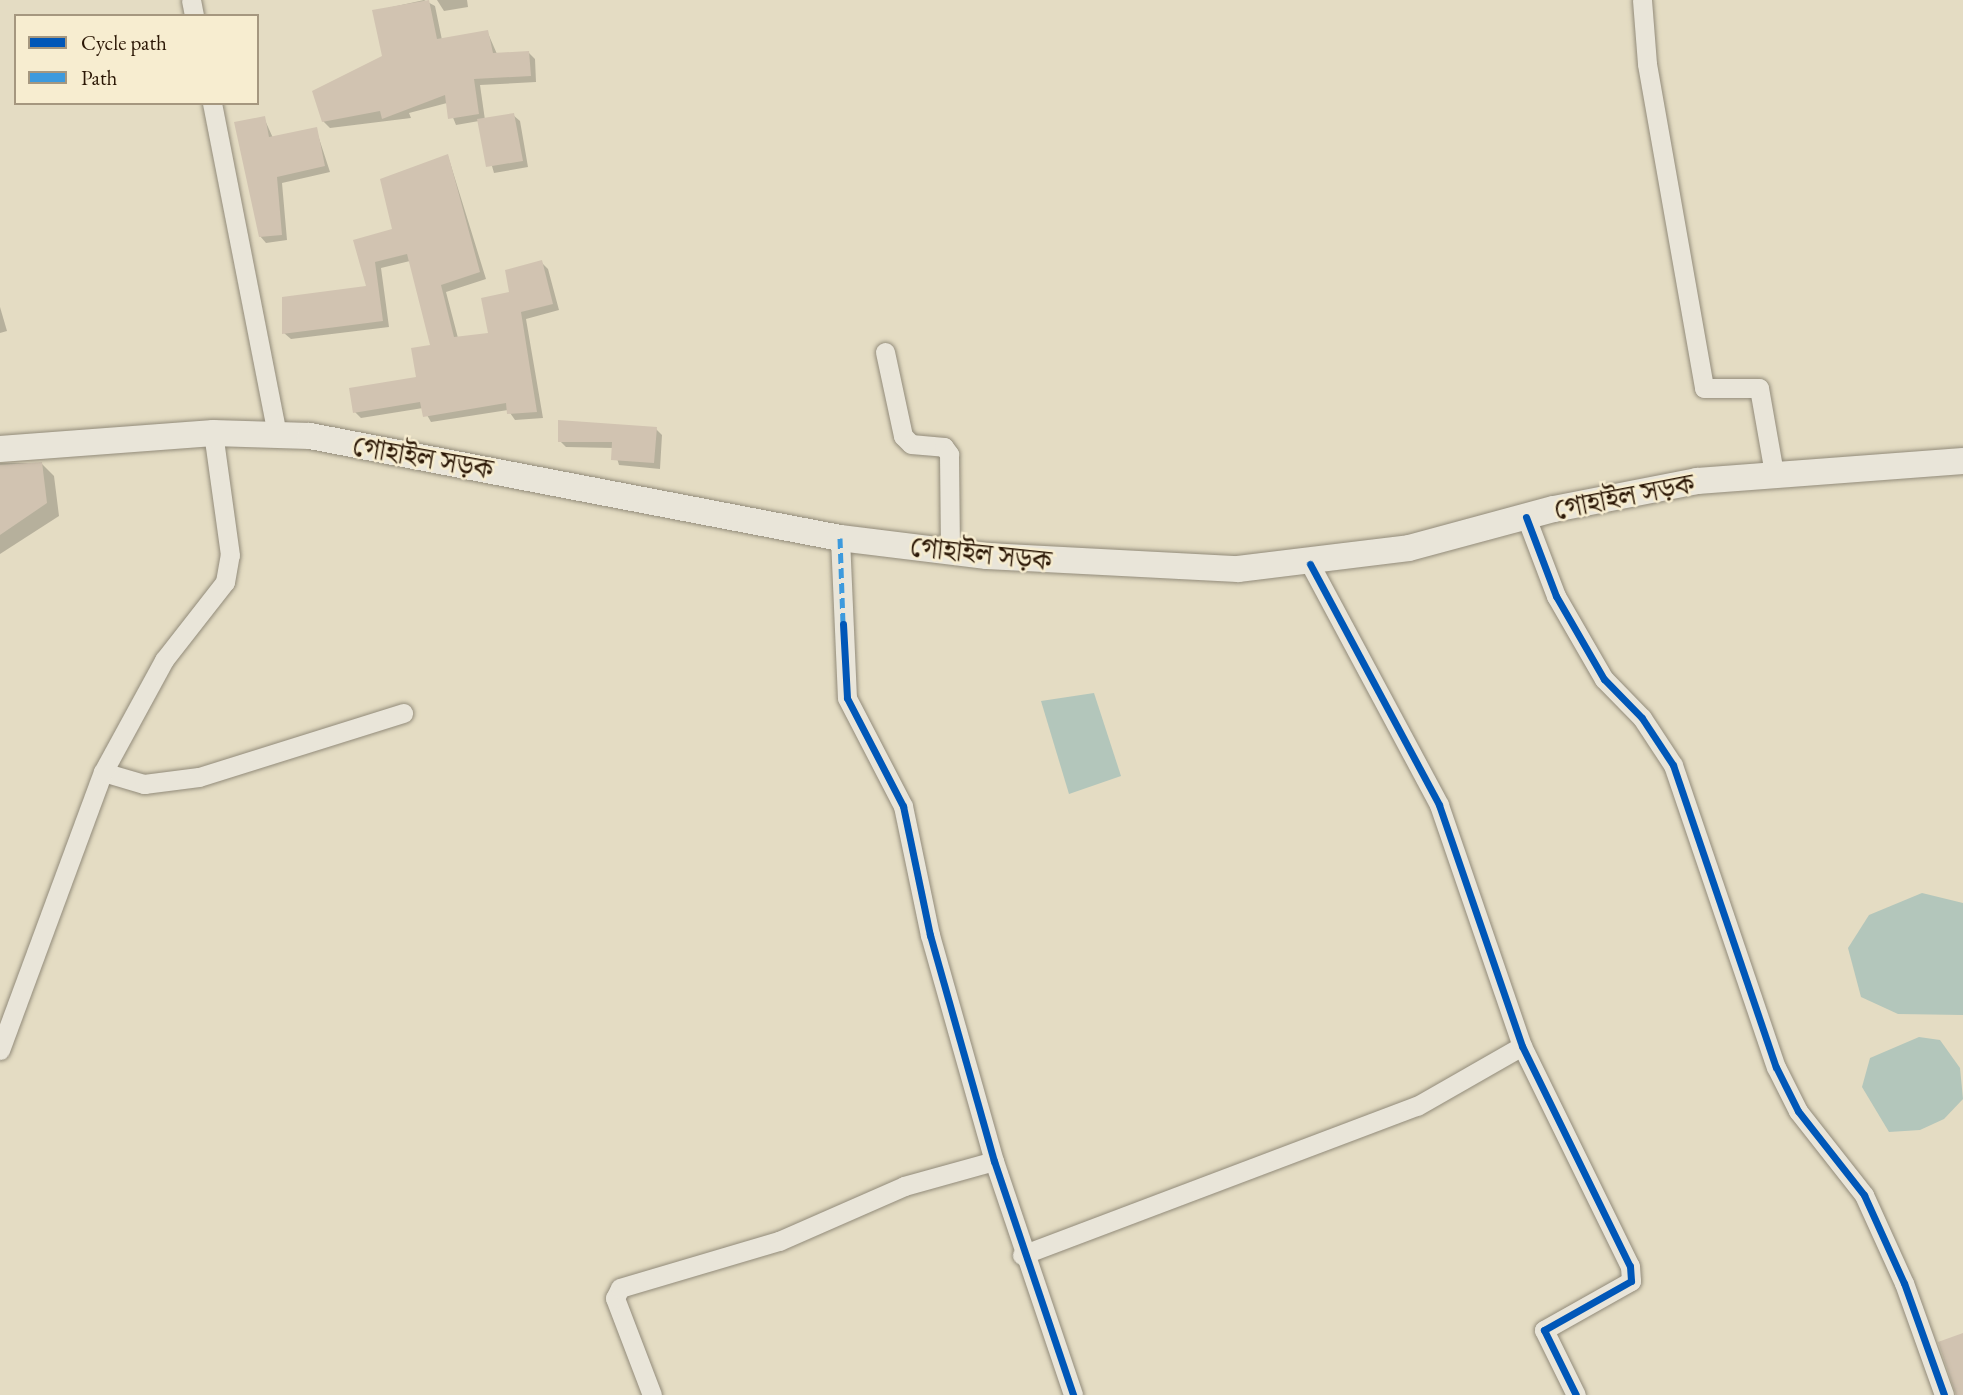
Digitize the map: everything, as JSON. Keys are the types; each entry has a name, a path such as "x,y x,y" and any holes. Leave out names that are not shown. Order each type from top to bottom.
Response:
{"main road":[{"name":"গোহাইল সড়ক","path":"0,449 213,433 277,435 425,456 840,538 950,551 1170,567 1310,564 1409,548 1526,517 1697,481 1774,473 1963,461"}],"street":[{"path":"1642,0 1647,64 1704,388 1759,388 1774,473"},
{"path":"212,105 277,435"},
{"path":"884,352 903,436 911,444 944,447 949,454 950,551"},
{"path":"0,1051 103,772 164,660 229,569 213,433"},
{"path":"1526,517 1556,596 1604,678 1642,718 1673,765 1776,1067 1798,1111 1864,1195 1944,1395"},
{"path":"840,538 847,698 903,806 930,935 994,1161 1022,1255 1073,1395"},
{"path":"1310,564 1439,805 1522,1046 1630,1266 1631,1281 1544,1330 1576,1395"},
{"path":"103,772 144,783 199,777 403,713"},
{"path":"1022,1255 1417,1106 1522,1046"},
{"path":"652,1395 615,1298 620,1288 779,1241 904,1186 994,1161"}],"shaded area":[{"path":"1094,693 1121,776 1069,794 1041,701"},
{"path":"1922,893 1963,903 1963,1015 1898,1014 1861,997 1848,948 1869,915"},
{"path":"1919,1037 1940,1040 1960,1068 1963,1099 1944,1119 1920,1130 1889,1132 1862,1087 1870,1058"}],"building":[{"path":"429,0 437,39 488,30 493,53 529,51 531,76 474,79 479,114 448,119 445,95 382,119 380,111 322,122 312,91 382,56 372,10"},
{"path":"514,113 523,161 486,167 477,119"},
{"path":"265,116 269,137 317,127 325,166 277,177 282,235 259,237 234,122"},
{"path":"448,154 480,272 441,285 454,337 488,333 481,298 509,292 505,270 542,260 553,304 521,312 537,412 507,414 506,403 423,417 420,402 353,413 349,388 416,377 411,348 430,345 407,254 375,262 383,321 282,334 282,297 366,286 353,240 392,229 380,179"},
{"path":"558,420 657,427 654,463 611,460 612,442 558,442"},
{"path":"42,462 47,503 0,535 0,465"},
{"path":"1963,1333 1963,1395 1956,1395 1938,1342"}],"marked path":[{"path":"840,538 843,624"}],"cycle path":[{"path":"1526,517 1556,596 1604,679 1642,718 1673,765 1776,1067 1798,1111 1864,1195 1904,1283 1944,1395"},
{"path":"1310,564 1439,805 1522,1046 1630,1266 1631,1281 1544,1330 1576,1395"},
{"path":"843,624 847,698 903,806 930,935 994,1161 1073,1395"}]}
